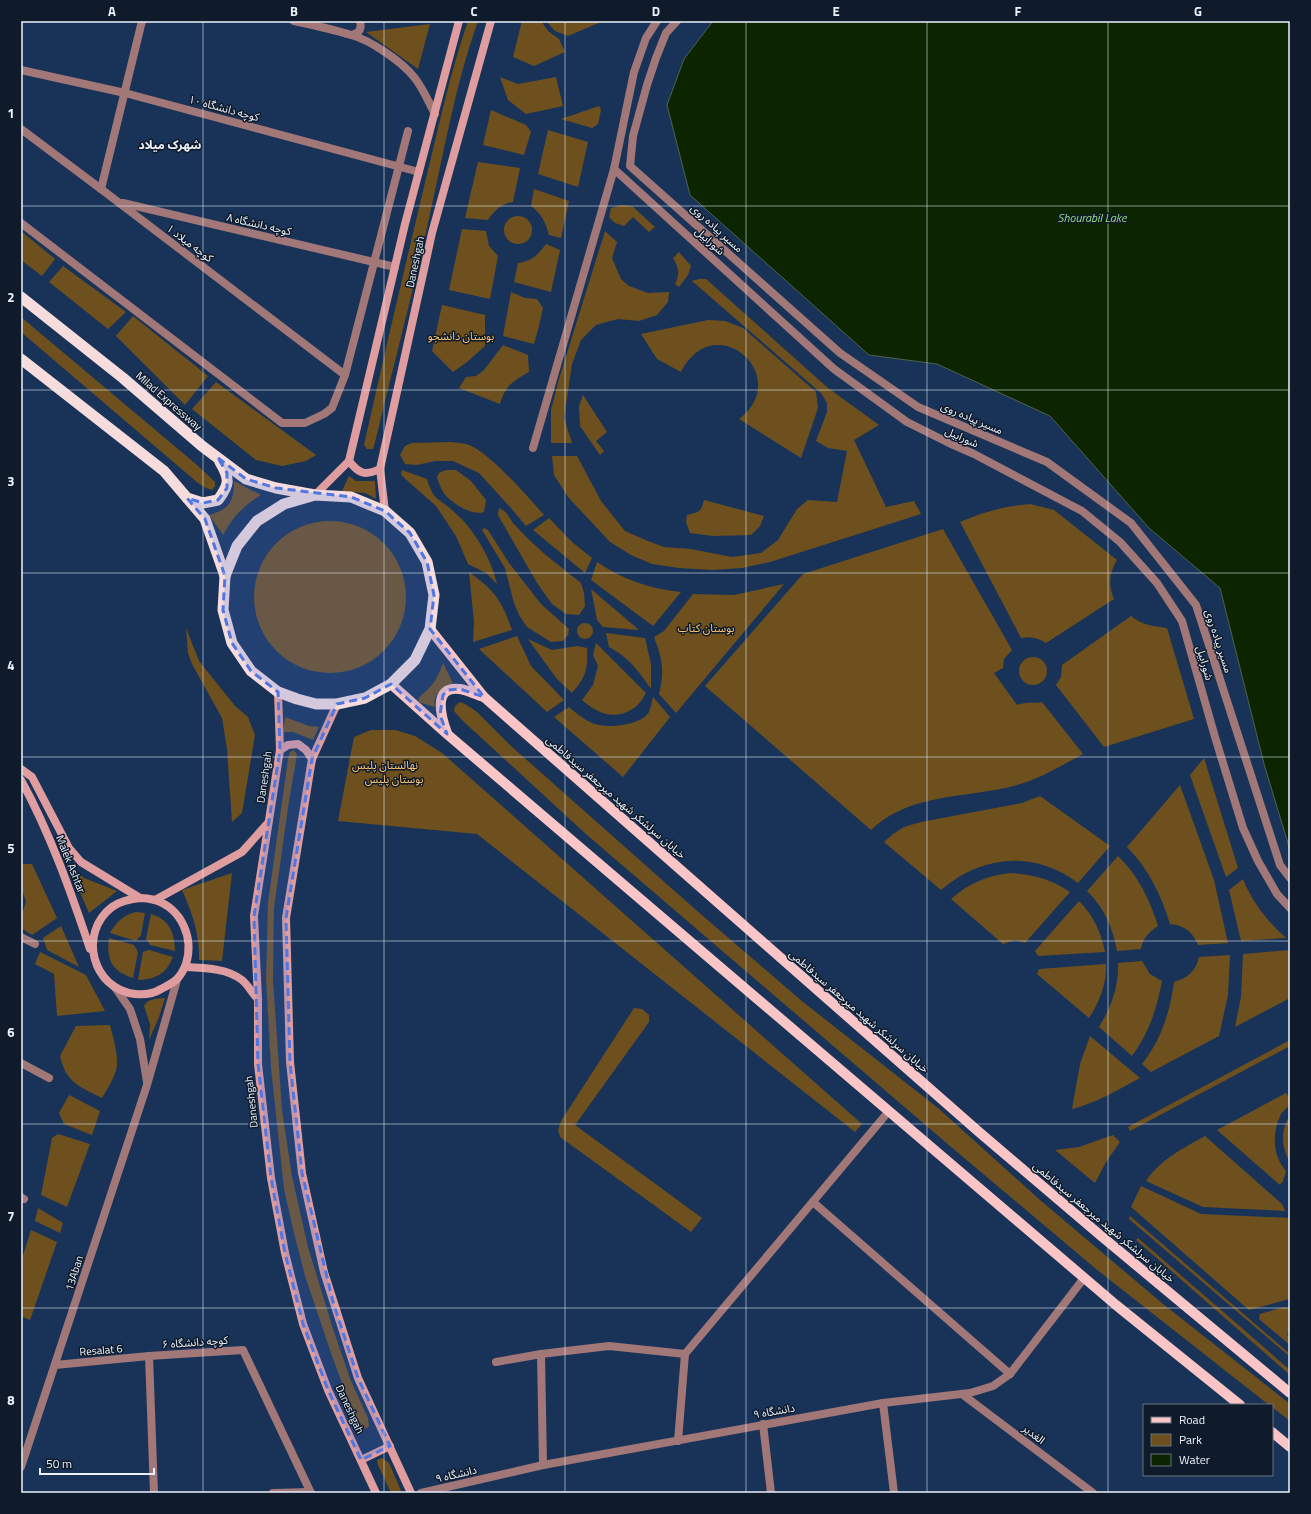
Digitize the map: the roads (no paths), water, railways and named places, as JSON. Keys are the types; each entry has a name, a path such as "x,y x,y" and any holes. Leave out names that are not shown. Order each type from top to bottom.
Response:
{"highway":[{"name":"Milad Expressway","path":"21,297 123,378 218,458 246,479 276,488 315,495"},
{"path":"21,360 164,471 205,519 225,576"},
{"path":"187,498 203,503 218,500 227,488 227,473 218,458"},
{"path":"315,495 351,497 385,511 410,533 427,562 434,595 430,629 415,660 391,684 365,698 337,704 316,704 297,700 278,692 251,671 232,643 224,610 225,576 237,546 257,521 284,504 315,495"}],"main road":[{"name":"Daneshgah","path":"349,461 395,267 459,21"},
{"name":"Daneshgah","path":"385,511 380,470 432,233 491,21"},
{"path":"315,495 349,461 355,468 363,473 371,473 380,470"},
{"name":"خیابان سرلشکر شهید میرجعفر سیدفاطمی","path":"430,629 484,697 988,1140 1290,1393"},
{"path":"391,684 447,734 1084,1278 1239,1404"},
{"path":"447,734 440,715 443,695 445,692 448,690 460,689 484,697"},
{"name":"Daneshgah","path":"278,692 280,750 254,916 258,999 258,1064 271,1178 285,1253 303,1324 328,1390 376,1493"},
{"name":"Daneshgah","path":"337,704 312,758 286,918 290,1062 302,1165 324,1272 358,1378 411,1493"},
{"path":"280,750 288,745 298,744 306,750 312,758"},
{"name":"Malek Ashtar","path":"21,769 32,777 69,848 82,862 140,898"},
{"name":"Malek Ashtar","path":"21,780 38,814 72,895 94,959"},
{"path":"155,900 242,852 268,823"},
{"path":"140,898 155,900 168,906 179,917 186,930 189,944 185,967 177,980 158,991 143,994 128,993 114,986 105,979 98,970 94,959 92,944 95,930 102,917 112,906 126,900 140,898"},
{"path":"185,967 221,971 232,974 242,980 258,999"},
{"path":"1273,1433 1290,1447"},
{"path":"361,1460 390,1446"}],"street":[{"path":"101,189 142,21"},
{"path":"294,21 352,35 367,42 393,58 413,76 425,93 434,114"},
{"path":"352,35 357,34 360,30 360,21"},
{"path":"532,448 614,169 634,72 646,38 656,21"},
{"name":"مسیر پیاده روی","path":"677,21 666,33 649,78 634,136 630,166 840,353 918,407 1047,462 1131,523 1196,605 1280,865 1290,878"},
{"name":"کوچه دانشگاه ۱۰","path":"21,70 125,93 419,172"},
{"name":"کوچه میلاد ۱","path":"21,129 345,375"},
{"path":"21,223 282,423 305,423 324,414 332,408 345,375 408,131"},
{"name":"شورابیل","path":"614,169 834,369 907,422 974,454 1082,511 1120,542 1157,583 1182,621 1214,737 1243,828 1258,861 1273,888 1290,908"},
{"name":"کوچه دانشگاه ۸","path":"119,202 395,267"},
{"path":"21,937 35,944"},
{"name":"13Aban","path":"21,1467 147,1085 177,980"},
{"name":"13Aban","path":"114,986 130,1009 140,1039 147,1085"},
{"path":"21,1063 49,1078"},
{"path":"678,1441 685,1354 889,1111"},
{"path":"813,1202 1010,1374"},
{"name":"دانشگاه ۹","path":"421,1493 544,1465 763,1424 883,1403 970,1393 993,1386 1010,1374 1084,1278"},
{"path":"496,1362 541,1354 609,1346 685,1354"},
{"name":"کوچه دانشگاه ۶","path":"149,1356 243,1350 310,1492"},
{"path":"541,1354 544,1465"},
{"path":"149,1356 154,1493"},
{"name":"Resalat 6","path":"55,1365 149,1356"},
{"name":"الغدیر","path":"962,1394 1092,1493"},
{"path":"883,1403 894,1493"},
{"path":"763,1424 771,1493"},
{"path":"273,1493 310,1492"}],"water":[{"name":"Shourabil Lake","path":"713,21 1290,21 1290,850 1264,764 1220,588 1149,528 1050,416 937,364 869,355 690,195 667,105 684,59"}],"district":[{"name":"شهرک میلاد","path":"170,145"}],"park label":[{"name":"بوستان دانشجو","path":"461,336"},
{"name":"بوستان کتاب","path":"706,628"},
{"name":"نهالستان پلیس","path":"385,765"},
{"name":"بوستان پلیس","path":"394,779"}]}
